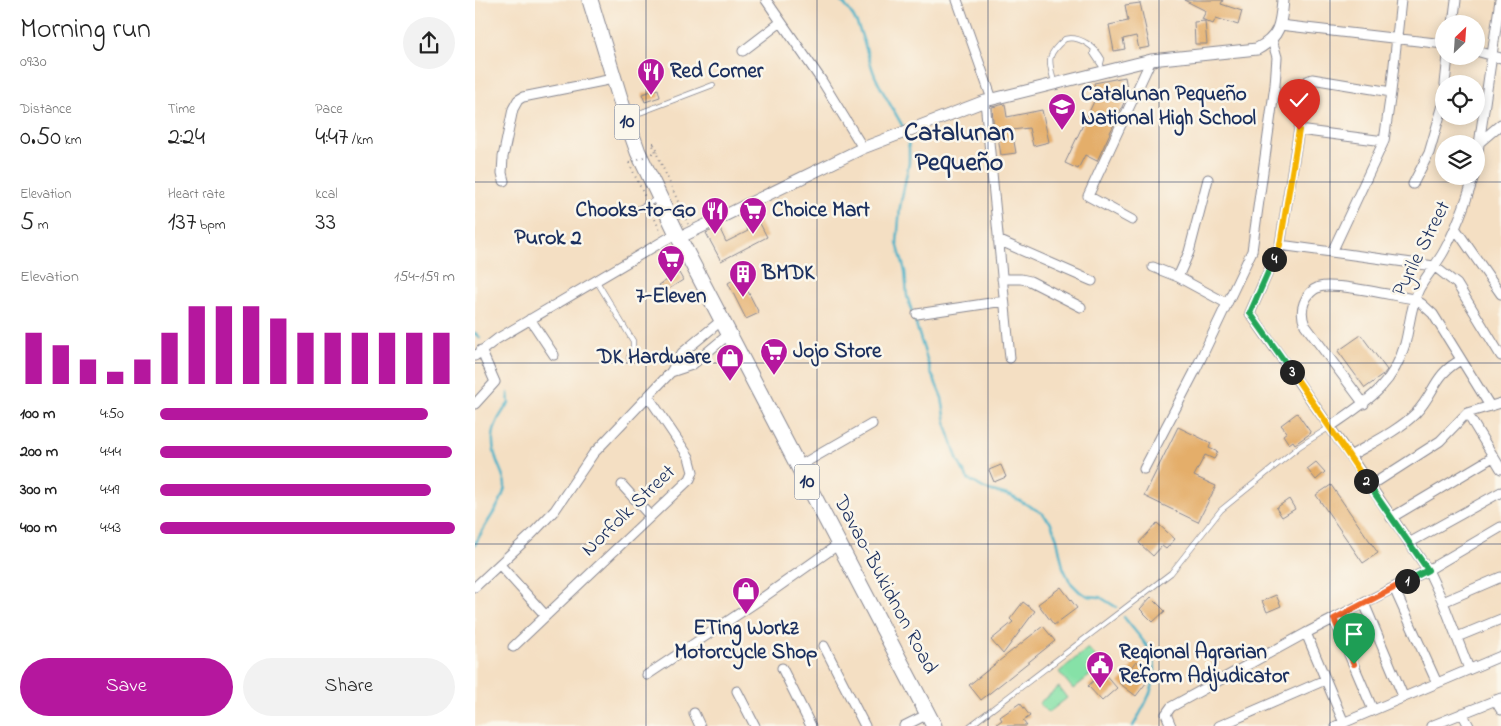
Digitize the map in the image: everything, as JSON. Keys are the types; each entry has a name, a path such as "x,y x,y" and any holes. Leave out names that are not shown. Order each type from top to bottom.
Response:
{"highway":[{"name":"Davao-Bukidnon Road","path":"590,0 626,118 660,197 683,234 729,334 930,722"}],"street":[{"path":"766,0 822,81 863,148"},
{"path":"957,0 988,100 998,240 1010,358"},
{"path":"475,404 495,382 478,353 497,339 596,280 683,234 863,148 988,100 1040,89 1102,67 1207,53 1257,49 1272,40 1280,25 1283,0"},
{"path":"1332,252 1383,141 1398,39 1401,0"},
{"path":"1454,15 1456,0"},
{"path":"1481,135 1496,56 1500,0"},
{"path":"743,51 781,22"},
{"path":"1280,25 1435,43"},
{"path":"1144,469 1194,373 1226,303 1253,251 1275,85 1277,57 1272,40"},
{"path":"1131,220 1088,196 1151,60"},
{"path":"504,181 502,173 503,157 513,109 518,100 523,97 613,79"},
{"path":"1391,92 1309,80 1305,86 1280,245 1250,313 1428,570 1443,602 1469,669"},
{"path":"1485,138 1501,124"},
{"path":"1413,184 1429,153 1437,125"},
{"path":"1299,130 1383,141"},
{"path":"1179,277 1189,252 1208,179"},
{"name":"Pyrile Street","path":"1330,427 1364,404 1388,381 1395,370 1405,342 1414,299 1443,253 1455,228 1471,185"},
{"path":"1455,228 1501,294"},
{"path":"998,240 1092,281"},
{"path":"1280,245 1434,266 1457,284 1501,356"},
{"path":"1153,267 1179,277 1226,303"},
{"path":"1002,279 1030,281 1081,306"},
{"path":"1364,404 1305,325 1302,317 1303,305 1309,293 1318,288 1329,286 1414,299 1422,304 1433,314 1490,406"},
{"path":"917,314 1004,301"},
{"path":"530,319 554,356"},
{"path":"475,587 555,510 593,454 671,372 682,353 722,320"},
{"path":"671,372 692,365 729,334"},
{"path":"703,336 713,348"},
{"path":"1350,456 1407,420 1426,399 1443,372 1449,366 1461,360"},
{"name":"Norfolk Street","path":"513,647 690,479 693,472 689,457 648,396"},
{"path":"1370,486 1440,441 1467,413 1501,403"},
{"path":"1467,413 1501,470"},
{"path":"799,466 872,424"},
{"path":"1391,518 1493,457"},
{"path":"622,485 650,516"},
{"path":"1409,543 1501,492"},
{"path":"1171,726 1167,718 1167,712 1171,707 1306,633 1428,570 1501,527"},
{"path":"647,675 839,544"},
{"path":"500,565 546,616"},
{"path":"1443,602 1501,578"},
{"path":"1393,588 1437,683"},
{"path":"1364,603 1403,696"},
{"path":"1334,619 1373,710"},
{"path":"1457,637 1501,619"},
{"path":"1306,633 1340,724 1501,656"},
{"path":"824,646 865,726"},
{"path":"782,668 811,726"},
{"path":"1219,726 1325,680"},
{"path":"737,691 755,726"},
{"path":"1431,726 1498,699 1501,710"},
{"path":"694,713 700,726"},
{"path":"1462,713 1469,726"},
{"path":"904,726 930,722"}],"lane":[{"path":"1055,83 1049,62 1053,50 1065,39 1077,38 1094,50 1093,53 1102,67"},
{"path":"626,118 713,85"},
{"path":"631,212 660,197"},
{"path":"596,280 633,341 629,358"},
{"path":"970,726 1171,573 1221,510 1300,446 1330,427"}],"path":[{"path":"633,171 629,163 657,151 654,143 652,143 683,234"}],"green space":[{"path":"1088,648 1103,665 1073,689 1059,672"},
{"path":"1059,687 1067,698 1048,713 1039,703"}],"building":[{"path":"1184,0 1223,0 1221,4 1242,11 1238,25 1216,18 1213,24 1202,19 1206,11"},
{"path":"1140,3 1150,47 1139,49 1136,36 1123,39 1125,49 1114,51 1109,25 1128,21 1125,5"},
{"path":"1205,21 1207,44 1195,44 1194,22"},
{"path":"1125,77 1128,94 1097,161 1085,155 1078,169 1065,163 1097,95 1094,83"},
{"name":"Red Corner","path":"658,89 660,97 645,102 642,94"},
{"path":"1005,104 1007,117 1042,110 1049,142 1033,146 1029,128 1012,130 1016,153 1001,155 997,131 994,132 992,107"},
{"name":"Choice Mart","path":"753,210 767,237 721,261 706,233 719,227 726,242 748,231 741,216"},
{"name":"7-Eleven","path":"679,273 683,280 664,292 659,285"},
{"name":"BMDK","path":"740,276 759,313 746,319 728,283"},
{"path":"1361,335 1387,370 1365,388 1338,351"},
{"path":"1297,413 1311,433 1295,444 1293,441 1289,444 1283,435 1287,432 1281,425"},
{"path":"1178,427 1211,443 1209,448 1218,452 1214,459 1205,455 1194,476 1216,486 1198,522 1144,496"},
{"path":"1316,462 1325,472 1316,480 1307,469"},
{"path":"1001,465 1006,477 994,482 989,470"},
{"path":"1331,485 1378,553 1363,563 1316,495"},
{"path":"1289,499 1295,509 1282,517 1276,508"},
{"path":"1157,523 1175,539 1166,549 1162,546 1153,556 1139,543"},
{"path":"1061,587 1077,608 1054,625 1038,604"},
{"path":"1276,595 1281,606 1267,612 1262,601"},
{"path":"1151,597 1165,611 1153,622 1140,609"},
{"path":"1023,602 1035,611 1003,654 991,640 1013,622 1010,619"},
{"path":"1043,626 1055,641 981,700 969,685"},
{"path":"1136,661 1147,669 1143,673 1150,678 1136,696 1119,683"},
{"path":"1103,672 1117,688 1102,701 1088,686"},
{"path":"1020,703 1030,716 1023,721 1027,726 994,726 1002,720 1000,717"}],"waterway":[{"path":"839,0 853,15 862,35 875,76 903,127"},
{"path":"907,137 909,163 900,207 897,243 905,271 907,296 931,372 942,398 947,428 958,461 968,479 985,489 1011,496 1042,513 1051,523 1057,539 1063,567 1070,582 1080,592 1088,596 1100,597 1116,607"},
{"path":"475,333 480,338"},
{"path":"475,545 496,508 505,486 504,478 495,455 493,439 499,417 509,403 508,393"},
{"path":"1124,617 1150,651 1154,660 1155,670 1151,690 1133,726"}],"place":[{"name":"Red Corner","path":"651,96"},
{"name":"Catalunan Pequeño National High School","path":"1062,131"},
{"name":"Chooks-to-Go","path":"715,235"},
{"name":"Choice Mart","path":"753,235"},
{"name":"7-Eleven","path":"671,283"},
{"name":"BMDK","path":"743,298"},
{"name":"Jojo Store","path":"774,376"},
{"name":"DK Hardware","path":"730,382"},
{"name":"ETing Workz Motorcycle Shop","path":"746,615"},
{"name":"Regional Agrarian Reform Adjudicator","path":"1100,689"}],"district":[{"name":"Catalunan Pequeño","path":"959,149"},
{"name":"Purok 2","path":"548,239"}],"route":[{"path":"1299,130 1280,245 1250,313 1428,570 1334,619 1354,664"}]}
